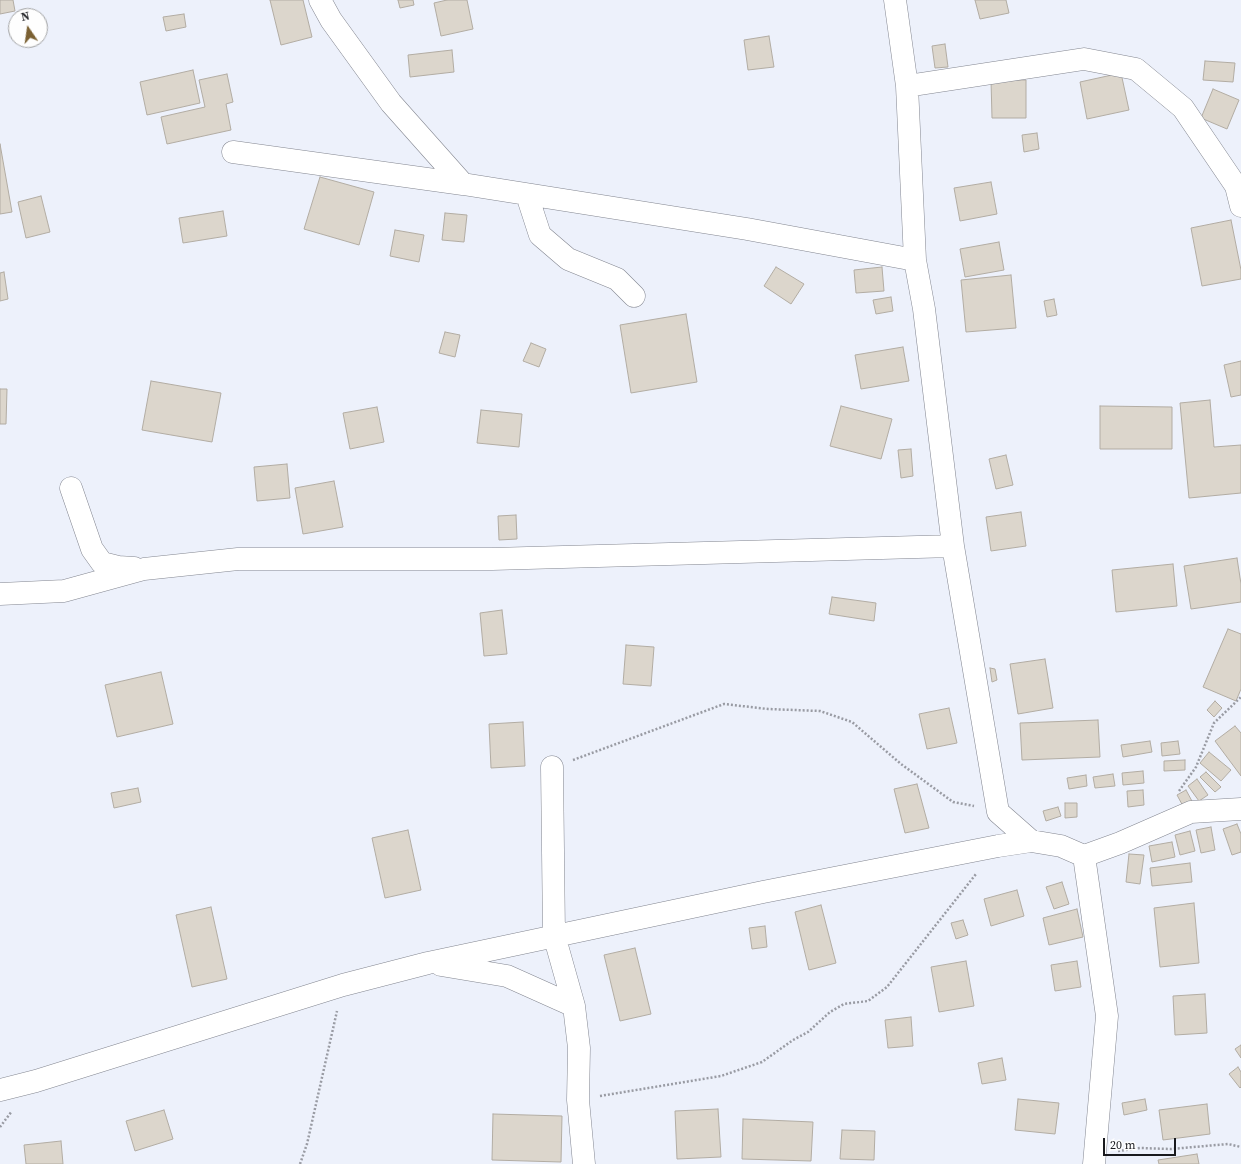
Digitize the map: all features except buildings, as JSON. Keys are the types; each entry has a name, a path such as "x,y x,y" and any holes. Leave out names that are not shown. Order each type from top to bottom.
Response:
{"street":[{"path":"320,0 331,20 391,103 463,184"},
{"path":"895,0 907,86 915,260 924,309 953,546 998,812 1031,841"},
{"path":"907,86 1084,59 1136,69 1183,108 1239,193"},
{"path":"233,152 463,184 747,229 915,260"},
{"path":"527,195 540,236 568,260 617,279 634,296"},
{"path":"71,488 92,549 102,564 144,569"},
{"path":"0,594 64,591 144,569 238,559 492,559 953,546"},
{"path":"552,767 554,935 574,1006 579,1048 578,1100 584,1164"},
{"path":"0,1090 36,1081 343,985 428,963 516,946 554,935 771,890 998,846 1031,841 1061,846 1084,856 1120,843 1191,812 1241,809"},
{"path":"1084,856 1107,1016 1095,1159"},
{"path":"428,963 507,976 574,1006"}],"path":[{"path":"1176,796 1196,768 1214,723 1241,697"},
{"path":"552,767 724,704 768,709 820,711 852,722 901,764 953,802 998,812"},
{"path":"578,1100 721,1076 762,1062 793,1040 808,1032 830,1012 844,1004 868,1002 887,987 998,846"},
{"path":"300,1164 307,1144 343,985"},
{"path":"1095,1159 1140,1148 1171,1149 1228,1144 1241,1147"}]}
